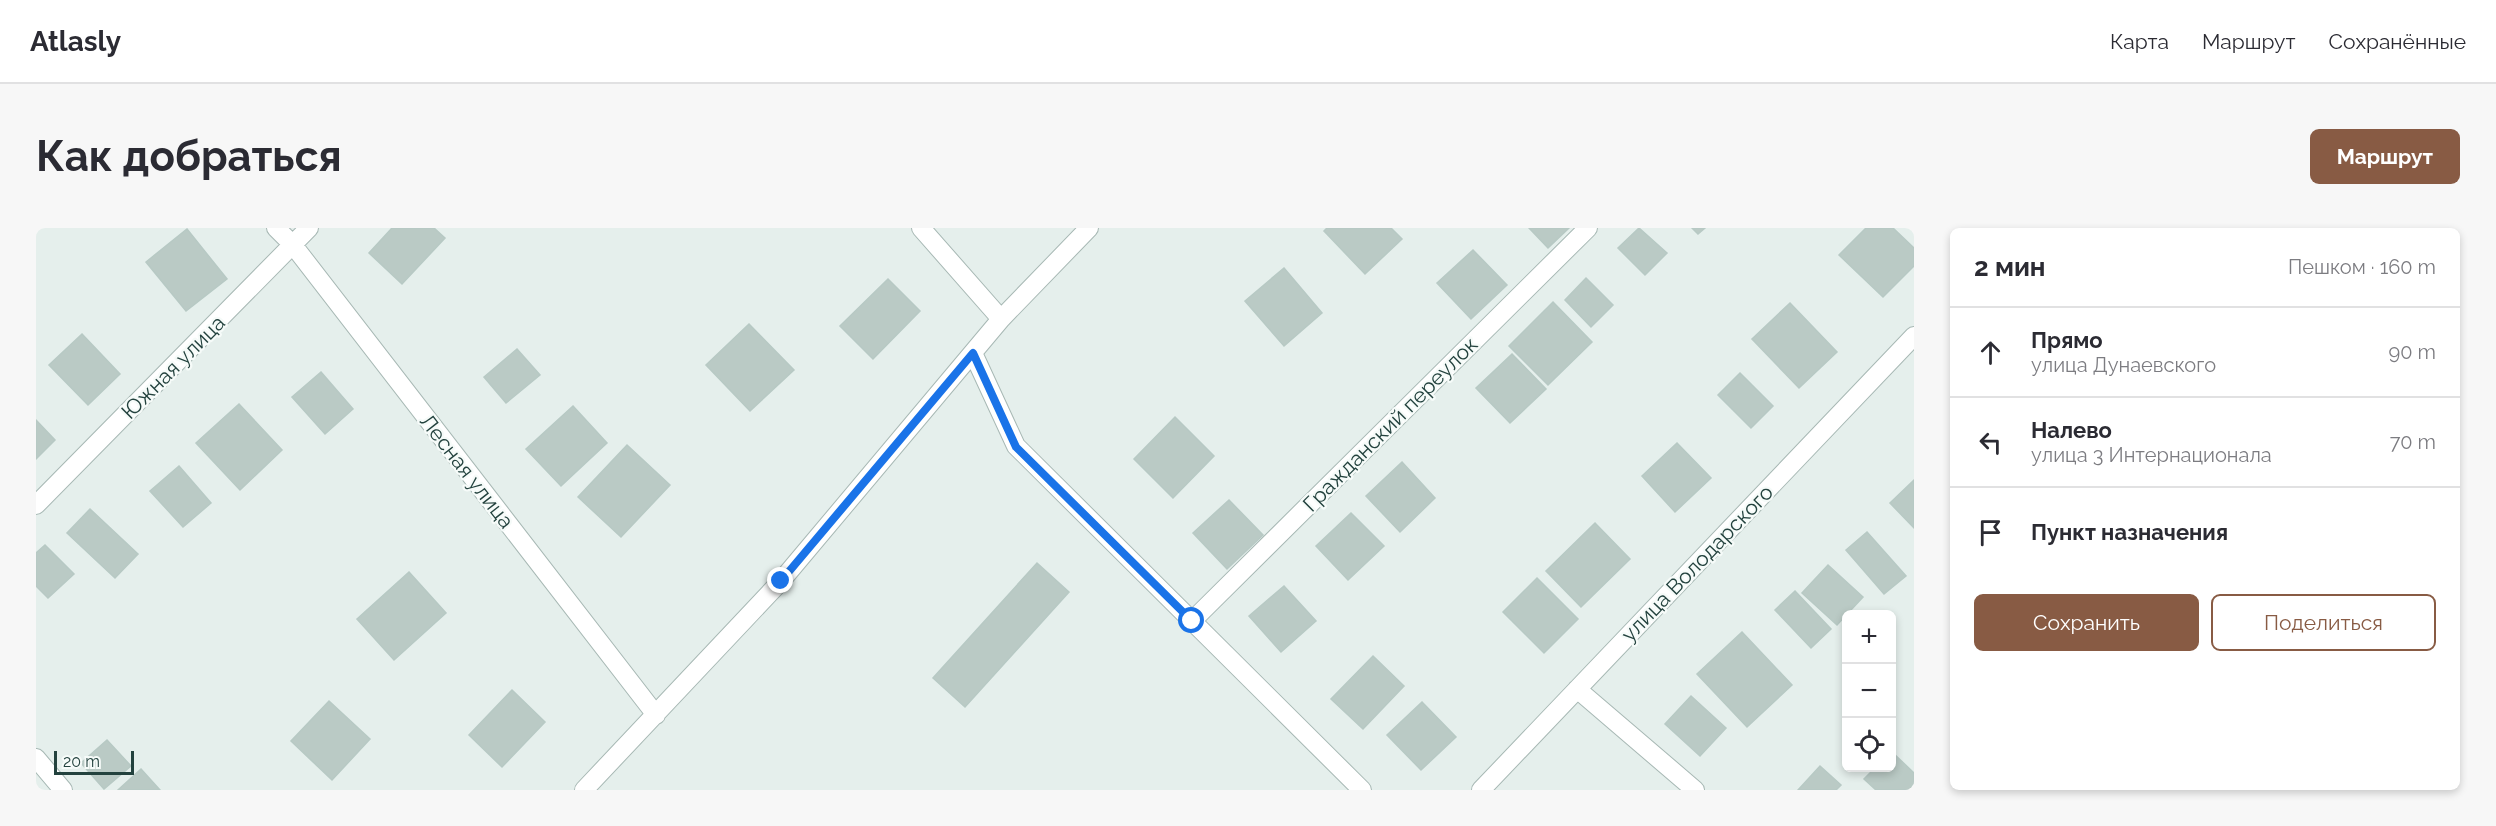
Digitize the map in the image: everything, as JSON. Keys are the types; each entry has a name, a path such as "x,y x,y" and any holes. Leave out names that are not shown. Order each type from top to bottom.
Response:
{"street":[{"name":"Лесная улица","path":"276,228 293,245 656,715"},
{"name":"Южная улица","path":"36,505 309,228"},
{"path":"921,228 1001,319"},
{"path":"584,790 781,581 1001,319 1089,228"},
{"name":"Гражданский переулок","path":"1192,621 1588,228"},
{"name":"улица Володарского","path":"1481,790 1914,336"},
{"path":"973,353 1016,447 1362,790"},
{"path":"1577,688 1695,790"},
{"path":"36,758 63,790"}],"building":[{"path":"392,228 434,228 445,238 402,284 369,253"},
{"path":"1327,228 1391,228 1402,239 1365,274 1324,231"},
{"path":"1529,228 1569,228 1548,248"},
{"path":"1639,228 1667,253 1645,275 1618,248"},
{"path":"1692,228 1705,228 1698,234"},
{"path":"1866,228 1893,228 1914,248 1914,266 1883,297 1839,255"},
{"path":"187,229 227,279 186,311 146,262"},
{"path":"1473,250 1507,285 1471,319 1437,283"},
{"path":"1284,268 1322,313 1284,346 1245,301"},
{"path":"1586,278 1613,305 1591,327 1565,300"},
{"path":"888,279 920,311 873,359 840,326"},
{"path":"1553,302 1592,342 1548,385 1509,346"},
{"path":"1790,303 1837,352 1799,388 1752,339"},
{"path":"749,324 794,370 750,411 706,365"},
{"path":"82,334 120,374 88,405 49,365"},
{"path":"517,349 540,375 506,403 484,377"},
{"path":"1512,354 1546,389 1510,423 1476,388"},
{"path":"321,372 353,409 325,434 292,397"},
{"path":"1740,373 1773,406 1751,428 1718,395"},
{"path":"239,404 282,450 240,490 196,443"},
{"path":"573,406 607,443 561,486 526,449"},
{"path":"1175,417 1214,456 1173,498 1134,459"},
{"path":"36,420 55,440 36,459"},
{"path":"1677,443 1711,478 1675,512 1642,476"},
{"path":"627,445 670,485 621,537 578,497"},
{"path":"1402,462 1435,498 1400,532 1366,496"},
{"path":"179,466 211,503 183,527 150,491"},
{"path":"1914,480 1914,528 1890,503"},
{"path":"1229,500 1263,535 1227,569 1193,533"},
{"path":"90,509 138,554 115,578 67,533"},
{"path":"1351,513 1384,546 1348,580 1316,546"},
{"path":"1595,523 1630,559 1581,607 1546,571"},
{"path":"1867,532 1906,576 1884,594 1846,550"},
{"path":"45,545 74,574 48,598 36,586 36,553"},
{"path":"1037,563 1069,592 965,707 933,678"},
{"path":"1828,565 1863,597 1851,610 1842,610 1842,620 1837,625 1802,593"},
{"path":"409,572 446,613 394,660 357,619"},
{"path":"1537,578 1578,619 1544,653 1503,612"},
{"path":"1284,586 1316,621 1281,652 1249,616"},
{"path":"1795,591 1831,629 1811,648 1775,610"},
{"path":"1742,632 1792,685 1747,727 1697,674"},
{"path":"1373,656 1404,686 1363,729 1331,699"},
{"path":"512,690 545,722 502,767 469,735"},
{"path":"1691,696 1726,728 1700,756 1665,724"},
{"path":"329,701 370,739 332,780 291,741"},
{"path":"1422,702 1456,737 1421,770 1387,735"},
{"path":"107,740 131,766 104,789 81,763"},
{"path":"1896,756 1914,773 1914,790 1876,790 1864,779 1871,772 1896,772"},
{"path":"1820,766 1841,785 1836,790 1798,790"},
{"path":"141,769 160,790 118,790"}],"route":[{"path":"781,581 973,353 1016,447 1192,621"}]}
